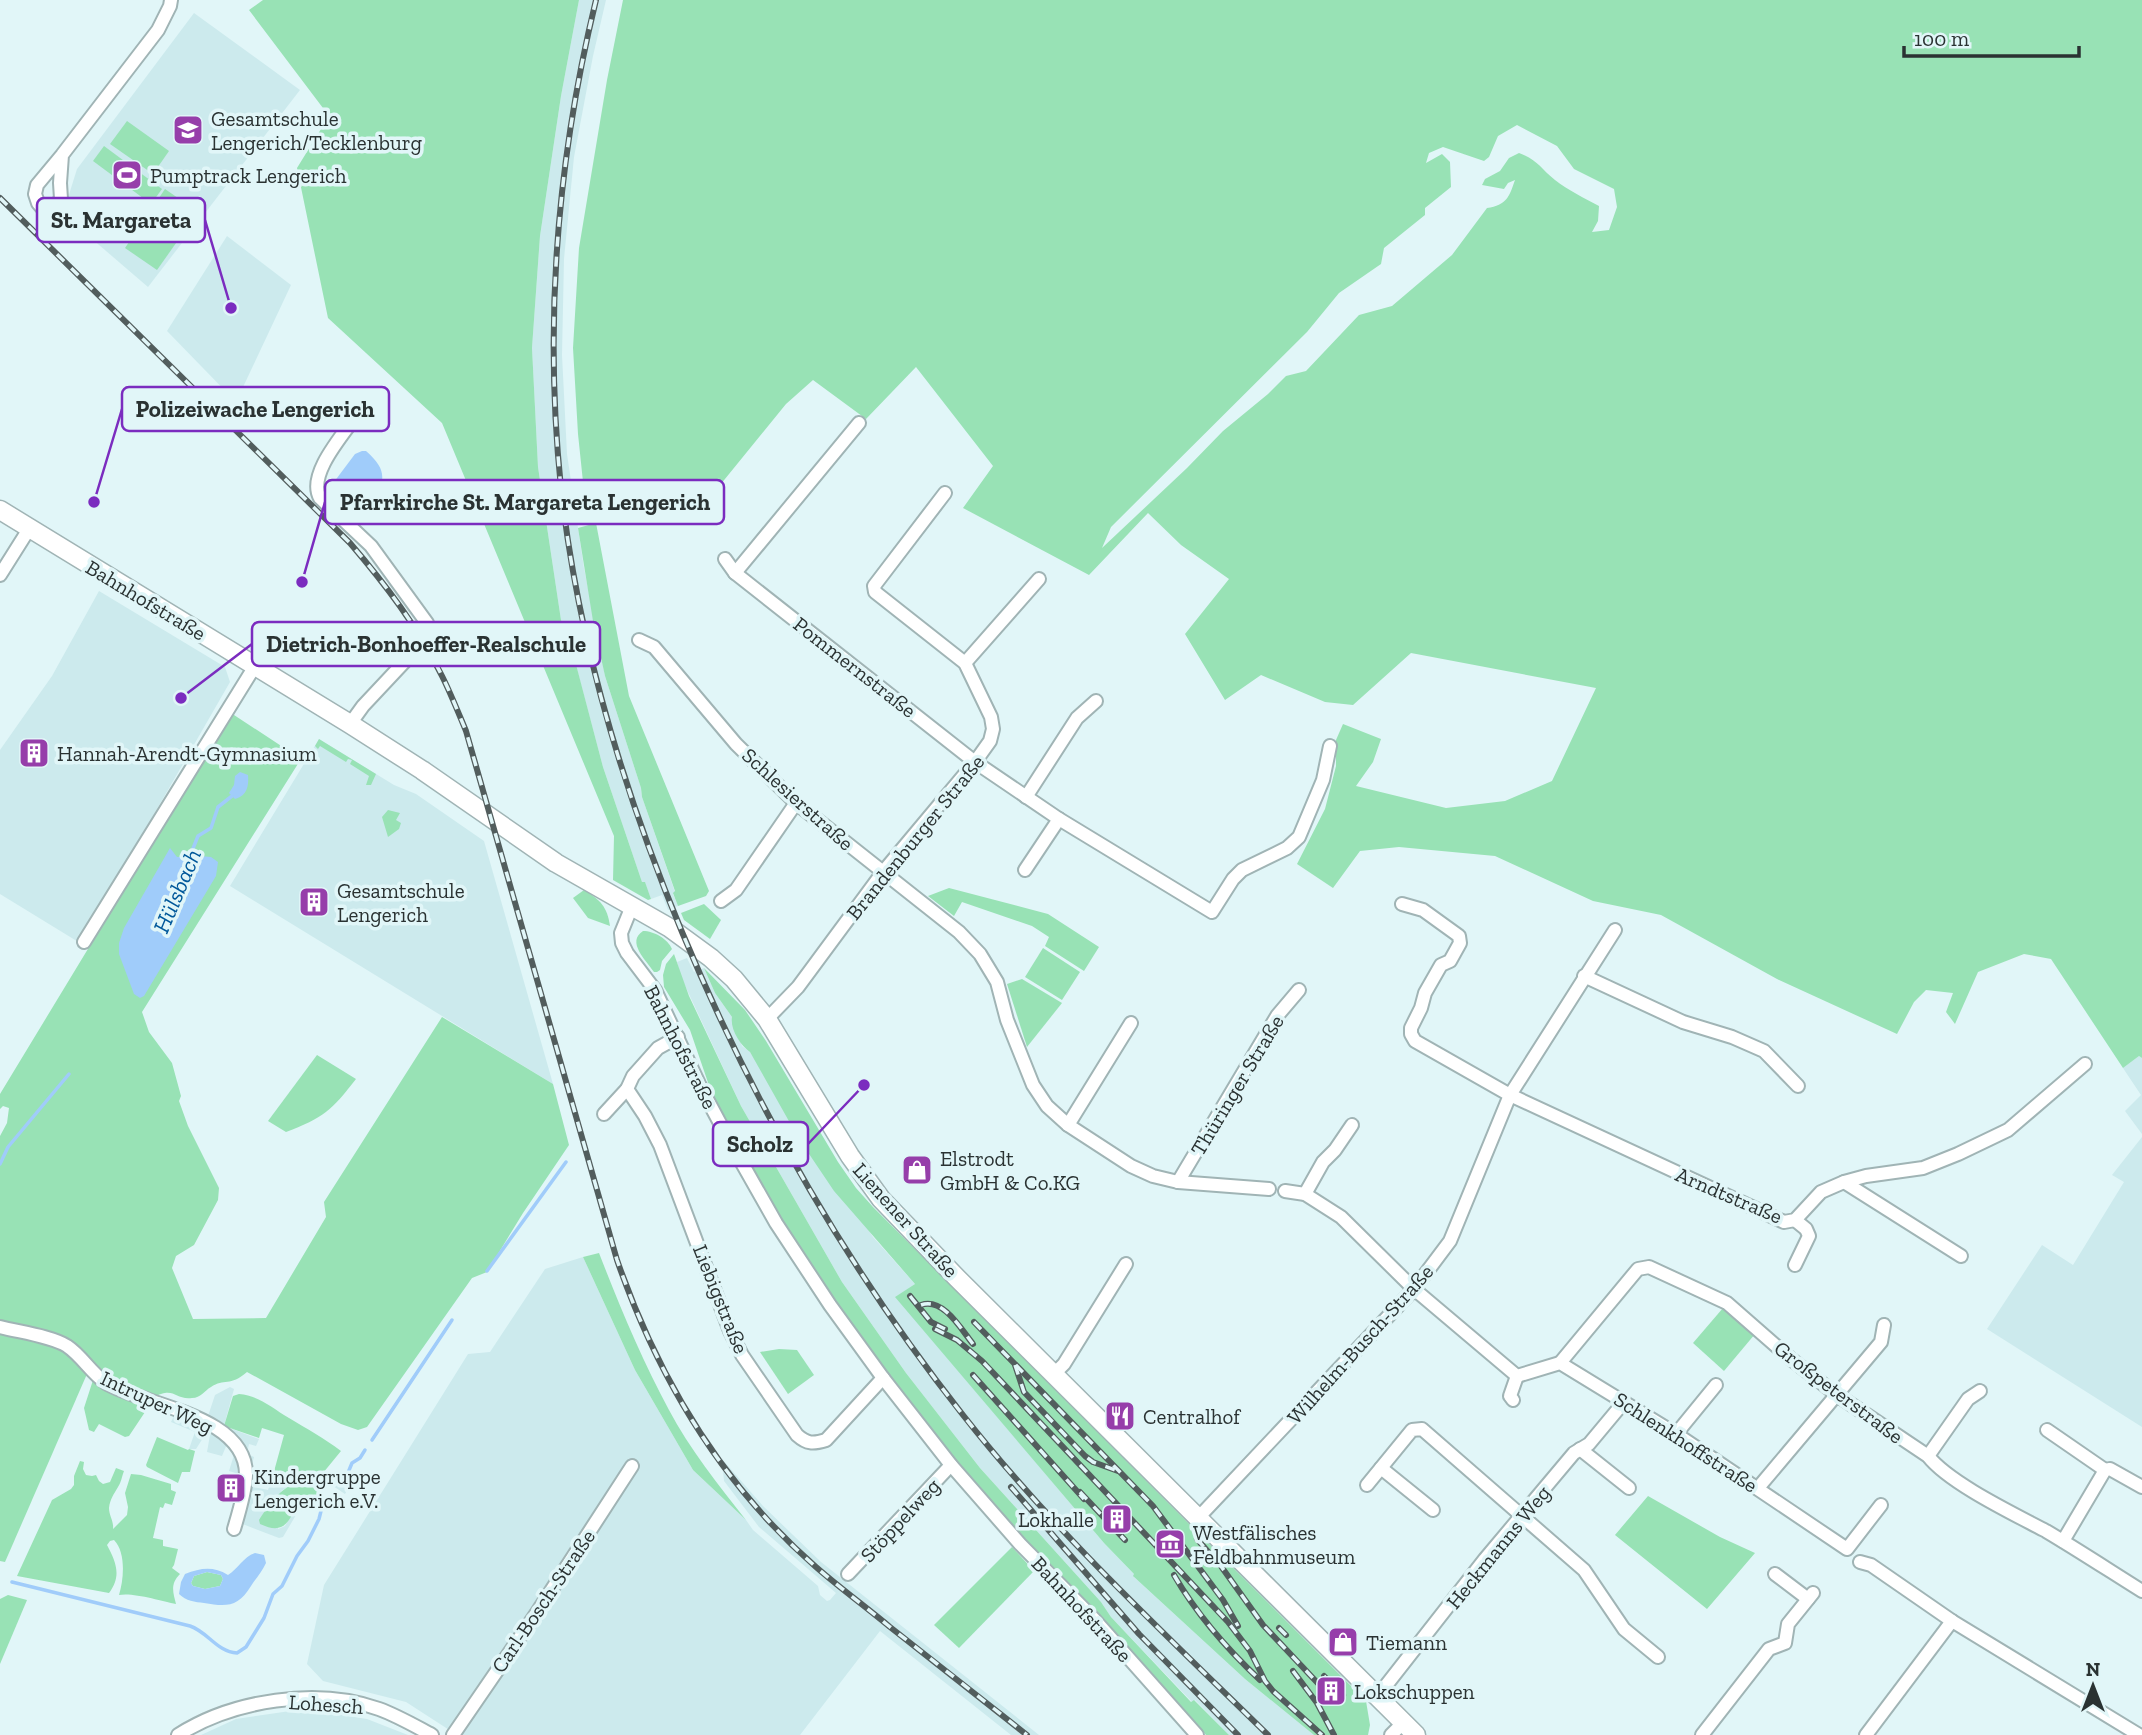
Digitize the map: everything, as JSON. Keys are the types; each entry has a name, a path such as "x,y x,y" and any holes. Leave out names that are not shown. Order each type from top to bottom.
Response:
{"street":[{"path":"62,155 158,30 171,0"},
{"path":"351,724 363,706 429,634 427,623 371,546 320,498 316,490 319,470 356,416"},
{"path":"735,573 859,423"},
{"name":"Brandenburger Straße","path":"767,1019 798,987 883,873 990,741 993,729 991,718 965,663 875,592 874,586 945,493"},
{"name":"Bahnhofstraße","path":"0,510 351,724 422,769 556,863 632,906 621,933 626,953 655,990 699,1084 776,1223 830,1306 951,1465 1020,1544 1094,1619 1197,1735"},
{"path":"0,575 29,529"},
{"name":"Pommernstraße","path":"725,559 735,573 975,762 1059,819 1212,912 1242,870 1287,848 1299,837 1322,780 1330,746"},
{"path":"965,663 1039,579"},
{"name":"Schlesierstraße","path":"639,640 654,648 736,744 796,803 959,932 980,954 997,982 1007,1020 1033,1085 1047,1106 1068,1125 1131,1166 1153,1176 1178,1182 1269,1189"},
{"path":"84,942 255,666"},
{"path":"1026,797 1077,718 1096,701"},
{"path":"721,901 736,890 796,803"},
{"path":"1025,870 1059,819"},
{"name":"Arndtstraße","path":"1402,904 1423,910 1459,936 1460,943 1450,961 1441,965 1425,993 1411,1028 1415,1041 1510,1095 1784,1222 1795,1220 1821,1192 1844,1182 1923,1168 2008,1130 2085,1064"},
{"name":"Lienener Straße","path":"632,906 670,928 734,979 767,1019 850,1156 881,1199 1377,1698 1403,1731"},
{"name":"Wilhelm-Busch-Straße","path":"1198,1518 1414,1289 1450,1241 1510,1095 1615,930"},
{"path":"1584,976 1682,1022 1732,1037 1764,1051 1798,1086"},
{"name":"Thüringer Straße","path":"1178,1182 1277,1016 1298,990"},
{"path":"1068,1125 1131,1023"},
{"path":"604,1114 658,1048 678,1037"},
{"name":"Liebigstraße","path":"627,1088 660,1144 730,1331 742,1355 797,1435 806,1443 816,1444 826,1440 883,1378"},
{"path":"1306,1194 1323,1162 1352,1125"},
{"path":"1844,1182 1961,1256"},
{"path":"1285,1191 1306,1194 1341,1217 1414,1289 1517,1376"},
{"path":"1795,1220 1806,1229 1809,1236 1796,1265"},
{"path":"1054,1374 1082,1336 1126,1264"},
{"name":"Großpeterstraße","path":"1560,1363 1638,1269 1649,1267 1727,1304 1837,1395 1928,1456 1936,1466 2142,1591"},
{"path":"1758,1488 1881,1342 1884,1325"},
{"name":"Intruper Weg","path":"0,1327 64,1345 106,1382 178,1409 207,1423 231,1439 241,1455 246,1475 234,1529"},
{"path":"1517,1376 1560,1363"},
{"name":"Schlenkhoffstraße","path":"1560,1363 1676,1434 1846,1549 1881,1505"},
{"path":"1513,1400 1510,1396 1517,1376"},
{"path":"1676,1434 1716,1385"},
{"path":"1928,1456 1968,1399 1980,1391"},
{"name":"Heckmanns Weg","path":"1377,1698 1485,1559 1574,1453 1589,1444 1624,1402"},
{"path":"1367,1485 1412,1430 1422,1429 1584,1570 1624,1629 1658,1657"},
{"path":"2047,1430 2105,1470 2110,1469 2142,1488"},
{"path":"1580,1449 1629,1488"},
{"name":"Stöppelweg","path":"848,1574 951,1465"},
{"name":"Carl-Bosch-Straße","path":"453,1735 632,1466"},
{"path":"1381,1468 1433,1510"},
{"path":"2063,1541 2105,1470"},
{"path":"1860,1562 1871,1565 1952,1621 2139,1735"},
{"path":"1702,1735 1769,1649 1785,1643 1788,1624 1810,1596 1775,1574"},
{"path":"1866,1735 1952,1621"},
{"name":"Lohesch","path":"178,1735 193,1725 238,1709 291,1698 347,1701 377,1708 432,1735"}],"shaded area":[{"path":"579,0 606,0 574,157 564,259 562,355 567,454 584,568 605,676 642,797 675,892 673,894 678,906 668,910 662,895 651,899 645,883 642,882 603,767 573,654 561,620 538,467 532,348 540,236 561,96"},
{"name":"Gesamtschule Lengerich/Tecklenburg","path":"194,13 300,90 148,287 63,214 77,169"},
{"path":"227,236 291,285 236,402 167,331"},
{"path":"99,591 225,667 230,682 80,943 0,894 0,750 52,676"},
{"path":"319,739 394,785 416,794 484,841 553,1084 230,886"},
{"path":"687,958 694,972 704,968 715,993 732,1017 742,1046 750,1052 873,1237 915,1284 896,1297 1134,1577 1245,1679 1314,1735 1229,1735 1195,1700 1192,1702 1111,1617 1101,1602 980,1468 906,1373 842,1282 741,1106 681,977 677,962"},
{"path":"2139,1056 2142,1058 2142,1134 2125,1111 2141,1095 2123,1068"},
{"path":"2142,1137 2142,1427 1987,1329 2042,1245 2073,1265 2124,1182 2112,1175"},
{"path":"583,1257 635,1370 693,1470 746,1520 753,1530 818,1586 820,1595 827,1601 830,1600 836,1593 759,1527 724,1481 722,1459 763,1506 821,1562 1039,1735 1011,1735 880,1631 800,1735 457,1735 406,1702 323,1681 307,1664 324,1585 468,1354 490,1352 545,1269"},
{"path":"230,1387 234,1389 224,1426 259,1439 256,1446 249,1444 247,1454 254,1457 247,1482 250,1486 268,1490 273,1475 290,1477 310,1472 323,1473 350,1486 345,1494 324,1480 312,1479 295,1483 281,1491 278,1529 285,1526 301,1496 306,1498 283,1537 279,1538 240,1523 236,1508 232,1507 236,1506 242,1475 229,1471 234,1455 232,1449 227,1444 222,1456 207,1452 210,1435 203,1438 196,1449 189,1449 195,1432 171,1422 175,1414 207,1419 215,1395"},
{"path":"304,1709 367,1719 408,1735 201,1735 236,1719"}],"green space":[{"path":"263,0 579,0 561,96 540,236 532,348 538,467 561,620 573,653 603,767 642,882 645,882 651,899 648,900 613,880 614,836 442,423 328,318 297,168 329,116 249,10"},
{"path":"623,0 2142,0 2142,1058 2139,1056 2123,1068 2051,959 2024,954 1978,972 1955,1024 1946,1012 1953,993 1926,990 1914,1002 1897,1034 1777,979 1661,915 1593,901 1495,856 1399,847 1360,851 1333,888 1297,864 1325,809 1336,766 1336,740 1343,724 1381,739 1373,762 1356,786 1446,808 1505,801 1552,781 1596,688 1411,653 1353,705 1325,702 1261,675 1225,700 1185,634 1229,579 1181,545 1148,513 1089,575 963,508 993,466 916,367 866,419 813,380 786,404 690,522 644,480 585,501 573,348 579,248","holes":["1517,125 1557,146 1574,169 1614,189 1617,207 1609,230 1592,232 1598,221 1599,206 1560,184 1535,161 1519,153 1509,158 1500,171 1485,179 1482,185 1504,189 1508,183 1515,180 1509,196 1499,205 1487,208 1452,255 1392,306 1359,315 1306,371 1286,376 1223,431 1102,548 1111,527 1307,332 1339,293 1381,264 1384,248 1425,215 1425,208 1451,187 1450,162 1442,154 1426,163 1429,153 1443,147 1484,161 1489,157 1498,136"]},
{"path":"127,121 169,151 153,174 110,144"},
{"name":"Pumptrack Lengerich","path":"104,146 162,189 151,204 93,161"},
{"path":"165,189 198,212 157,270 125,248"},
{"path":"596,523 629,696 709,891 706,896 678,906 605,676 593,621 578,528"},
{"path":"231,713 301,759 142,1012 149,1032 172,1063 181,1096 179,1101 188,1126 219,1188 218,1200 194,1245 176,1256 172,1268 193,1319 266,1318 326,1217 324,1202 442,1017 553,1084 569,1145 487,1272 472,1278 367,1427 358,1430 341,1424 247,1372 236,1379 216,1384 195,1398 171,1393 154,1397 106,1378 65,1338 0,1321 0,1136 7,1123 9,1108 3,1106 0,1109 0,1094"},
{"path":"319,739 376,774 371,785 366,785 369,776 350,764 352,760 348,759 346,762 320,746 318,749 315,746"},
{"path":"388,810 400,813 396,820 401,823 399,829 388,837 382,817"},
{"path":"949,888 1048,914 1099,947 1084,971 1045,946 1049,937 1032,926 962,902 954,916 928,896"},
{"path":"584,890 602,904 610,926 588,918 573,898"},
{"path":"704,904 721,920 710,939 684,920 681,913"},
{"path":"643,931 660,936 672,949 657,972 654,972 637,946 638,935"},
{"path":"1043,948 1080,972 1062,1000 1025,977"},
{"path":"674,954 689,996 741,1106 842,1282 906,1373 980,1468 1101,1602 1111,1617 1191,1702 1194,1700 1229,1735 1206,1735 1024,1539 955,1461 886,1375 781,1220 714,1100 690,1030 664,987 666,964"},
{"path":"704,968 745,1010 856,1188 1366,1701 1370,1725 1368,1735 1314,1735 1245,1679 1133,1576 1104,1543 895,1297 915,1284 834,1191 799,1139 750,1052 736,1036 732,1017 715,993"},
{"path":"1022,979 1062,1003 1027,1047 1007,984"},
{"path":"317,1055 356,1079 326,1112 286,1132 268,1121"},
{"path":"599,1253 632,1333 669,1410 695,1453 746,1520 693,1470 635,1370 583,1257"},
{"path":"1723,1308 1755,1334 1724,1371 1693,1343"},
{"path":"0,1333 62,1349 73,1356 87,1374 5,1562 0,1561"},
{"path":"797,1350 814,1375 788,1394 760,1352"},
{"path":"94,1377 149,1406 129,1436 125,1437 99,1424 94,1432 89,1430 84,1408"},
{"path":"239,1394 265,1403 341,1451 323,1473 285,1477 273,1475 284,1435 262,1428 259,1438 224,1426 233,1396"},
{"path":"157,1437 195,1451 190,1472 182,1472 178,1483 146,1465"},
{"path":"80,1461 84,1462 86,1475 96,1475 103,1484 110,1482 116,1468 124,1471 110,1505 113,1529 127,1515 125,1493 131,1474 171,1484 171,1490 176,1492 172,1505 165,1503 163,1508 160,1507 153,1538 163,1540 163,1546 178,1549 172,1568 180,1574 173,1592 176,1604 139,1596 119,1595 123,1566 121,1551 114,1540 107,1545 116,1569 115,1581 109,1593 17,1576 52,1500 74,1485 74,1476"},
{"path":"308,1479 327,1482 315,1503 301,1496 287,1523 277,1528 260,1524 259,1520 279,1494 299,1481"},
{"path":"1648,1496 1720,1537 1755,1553 1707,1609 1615,1535"},
{"path":"1012,1547 1034,1571 959,1648 934,1625"},
{"path":"207,1572 221,1575 223,1579 220,1586 205,1589 193,1586 191,1583 194,1576"},
{"path":"8,1595 27,1600 0,1664 0,1599"}],"water":[{"path":"366,451 377,463 382,479 374,500 358,524 328,495 328,490 355,454"},
{"path":"240,772 248,775 247,787 242,796 235,799 229,793 235,776"},
{"path":"170,848 177,857 211,857 218,862 216,876 144,996 140,998 134,994 119,954 119,943 124,928"},
{"path":"251,1555 264,1555 266,1563 246,1593 236,1602 226,1605 212,1604 191,1601 179,1594 185,1574 207,1569 228,1575","holes":["207,1572 221,1575 223,1579 220,1586 205,1589 191,1583 194,1576"]}],"waterway":[{"name":"Hülsbach","path":"188,861 198,836 211,828 218,807 232,796"},
{"name":"Hülsbach","path":"0,1164 8,1147 69,1074"},
{"path":"487,1271 566,1162"},
{"path":"372,1440 452,1320"},
{"path":"345,1480 352,1463 360,1458 365,1450"},
{"path":"12,1582 190,1626 218,1646 237,1653 246,1647 264,1618 273,1594 282,1586 308,1541 319,1519 323,1503 336,1494"}],"railway":[{"path":"596,0 563,181 554,304 556,427 569,545 591,659 622,770 661,878 710,996 772,1122 806,1183 880,1302 963,1415 1034,1499 1149,1619 1268,1735"},
{"path":"0,198 350,543 412,623 433,658 466,731 617,1260 633,1304 673,1387 722,1465 782,1535 834,1582 1027,1735"},
{"path":"910,1296 931,1322 945,1329"},
{"path":"921,1305 929,1304 944,1310 973,1344"},
{"path":"974,1322 1153,1506 1223,1600 1238,1626"},
{"path":"935,1329 957,1340 982,1361 1228,1622 1250,1651 1273,1691 1322,1735"},
{"path":"1015,1365 1024,1392 1085,1456 1093,1462 1118,1471"},
{"path":"973,1375 1084,1499"},
{"path":"1011,1487 1139,1634 1238,1735"},
{"path":"1080,1492 1125,1540"},
{"path":"1197,1539 1217,1562"},
{"path":"1218,1562 1263,1625 1327,1693"},
{"path":"1174,1575 1213,1630 1260,1680"},
{"path":"1279,1628 1286,1635"},
{"path":"1293,1671 1317,1703 1334,1735"},
{"path":"1324,1676 1343,1695"}],"place":[{"name":"Gesamtschule Lengerich/Tecklenburg","path":"188,130"},
{"name":"Pumptrack Lengerich","path":"127,175"},
{"name":"St. Margareta","path":"231,308"},
{"name":"Polizeiwache Lengerich","path":"94,502"},
{"name":"Pfarrkirche St. Margareta Lengerich","path":"302,582"},
{"name":"Dietrich-Bonhoeffer-Realschule","path":"181,698"},
{"name":"Hannah-Arendt-Gymnasium","path":"34,753"},
{"name":"Gesamtschule Lengerich","path":"314,902"},
{"name":"Scholz","path":"864,1085"},
{"name":"Elstrodt GmbH & Co.KG","path":"917,1170"},
{"name":"Centralhof","path":"1120,1416"},
{"name":"Kindergruppe Lengerich e.V.","path":"231,1488"},
{"name":"Lokhalle","path":"1117,1519"},
{"name":"Westfälisches Feldbahnmuseum","path":"1170,1544"},
{"name":"Tiemann","path":"1343,1642"},
{"name":"Lokschuppen","path":"1331,1691"}]}
